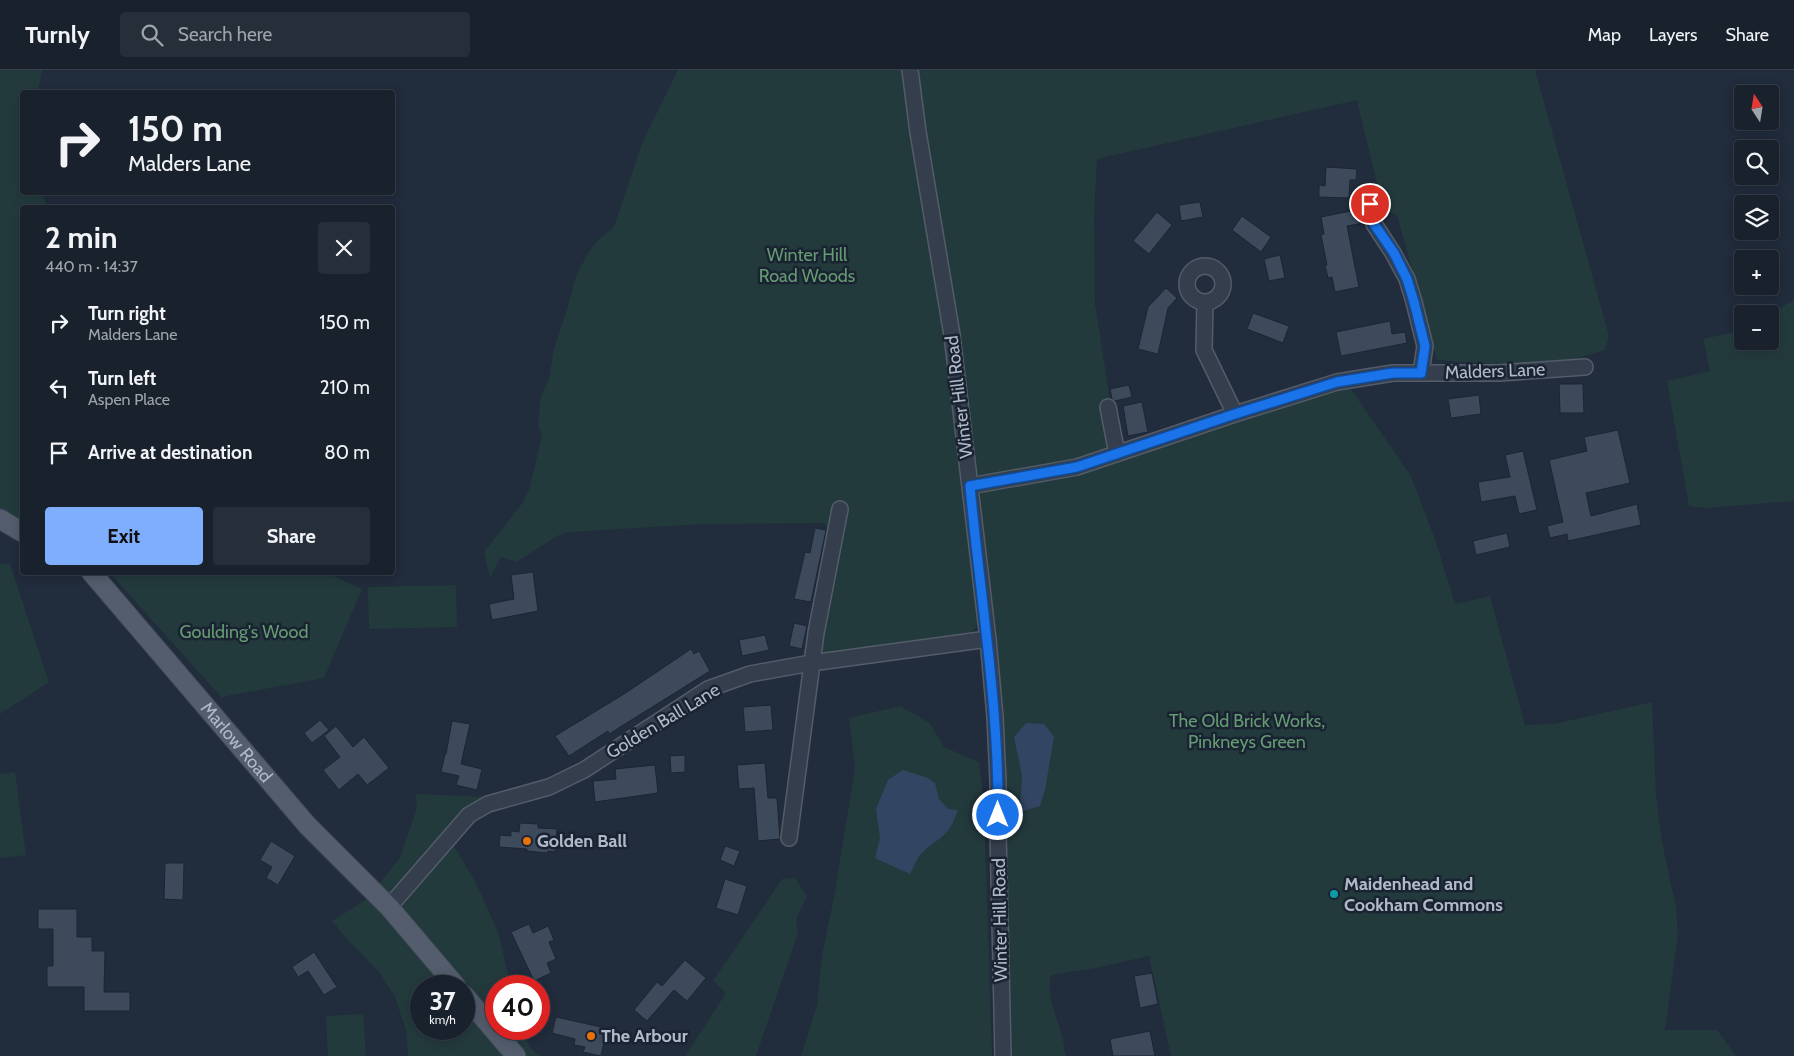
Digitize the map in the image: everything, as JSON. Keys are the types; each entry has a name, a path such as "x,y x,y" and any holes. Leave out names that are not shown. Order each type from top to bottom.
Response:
{"main road":[{"path":"0,519 20,531"},
{"name":"Marlow Road","path":"94,575 307,825 389,907 447,975"},
{"path":"475,1008 516,1056"}],"street":[{"name":"Winter Hill Road","path":"910,70 918,132 952,335 988,639 995,717 998,781 1003,1056"},
{"path":"1370,204 1374,224 1394,253 1407,279 1414,302 1425,346 1421,373"},
{"path":"1205,302 1204,350 1235,414"},
{"name":"Malders Lane","path":"970,486 1077,467 1337,382 1393,373 1499,372 1585,367"},
{"path":"1108,407 1117,454"},
{"path":"789,838 816,633 840,509"},
{"name":"Golden Ball Lane","path":"389,907 468,815 488,804 549,787 584,770 708,689 750,674 812,663 988,639"}],"green space":[{"path":"0,70 42,70 38,90 20,90 20,195 42,195 47,205 20,205 20,522 0,512"},
{"name":"Winter Hill Road Woods","path":"678,70 1535,70 1609,336 1605,350 1568,361 1503,365 1437,360 1397,215 1383,209 1357,100 1097,159 1094,215 1095,304 1118,451 980,491 974,464 966,393 951,396 980,619 975,629 967,636 827,657 803,656 832,532 823,523 703,524 570,532 559,535 516,562 501,557 490,578 484,552 521,505 529,490 542,436 538,424 541,396 549,379 554,349 576,276 588,253 598,240 614,227 643,141"},
{"path":"1794,300 1794,501 1706,508 1689,506 1667,381 1710,371 1703,339 1734,331 1734,350 1779,350 1779,309"},
{"name":"The Old Brick Works, Pinkneys Green","path":"1346,382 1411,476 1436,542 1455,604 1490,596 1525,725 1554,724 1652,702 1656,795 1662,842 1676,907 1678,934 1665,1030 1717,1030 1736,1056 1171,1056 1149,956 1096,968 1051,975 1051,1000 1066,1056 1009,1056 1005,777 980,493 1120,454"},
{"path":"0,564 10,564 49,682 0,714"},
{"name":"Goulding's Wood","path":"112,575 331,575 362,589 324,678 221,697"},
{"path":"456,585 457,627 369,629 368,587"},
{"path":"900,706 930,723 944,747 979,762 984,807 992,1056 801,1056 817,1005 822,955 835,892 855,767 849,718"},
{"path":"15,772 26,855 0,858 0,774"},
{"path":"416,794 490,797 457,815 445,831 475,881 498,932 508,975 485,975 485,1040 527,1040 534,1051 541,1056 408,1056 406,1031 395,997 380,973 332,921 367,899 400,857 417,808"},
{"path":"795,878 807,896 796,920 798,933 756,1056 685,1056 726,993 713,981 782,879"},
{"path":"363,1014 366,1056 328,1056 326,1016"}],"water":[{"path":"1026,723 1044,724 1054,737 1045,790 1040,806 1020,812 1022,776 1014,737"},
{"path":"903,770 928,778 935,783 939,799 948,809 958,810 948,830 923,852 910,874 875,858 880,838 876,809 888,780"}],"building":[{"path":"1326,167 1357,169 1356,180 1350,180 1349,198 1319,197 1319,185 1325,186"},
{"path":"1200,202 1203,217 1181,221 1179,205"},
{"path":"1361,209 1364,223 1347,226 1359,287 1335,292 1332,277 1328,278 1325,265 1327,265 1321,235 1324,234 1321,217"},
{"path":"1157,212 1172,225 1149,254 1133,241"},
{"path":"1242,216 1271,237 1261,252 1232,230"},
{"path":"1280,255 1285,278 1269,281 1264,259"},
{"path":"1166,288 1177,298 1168,308 1158,354 1138,349 1148,307"},
{"path":"1253,313 1289,326 1283,343 1247,329"},
{"path":"1390,321 1392,334 1405,332 1407,343 1341,356 1336,332"},
{"path":"1559,384 1583,384 1584,413 1560,413"},
{"path":"1129,385 1132,397 1115,401 1112,399 1110,389"},
{"path":"1479,395 1481,414 1451,418 1448,399"},
{"path":"1142,402 1148,432 1128,436 1123,406"},
{"path":"1618,430 1630,483 1586,493 1591,516 1637,504 1641,525 1568,541 1567,534 1550,538 1547,526 1563,522 1549,460 1587,451 1584,437"},
{"path":"1523,451 1537,510 1519,514 1515,496 1481,502 1478,482 1510,477 1505,455"},
{"path":"815,528 826,530 811,602 794,599 805,552 810,553"},
{"path":"1507,533 1510,547 1476,555 1473,541"},
{"path":"533,572 538,611 492,620 489,604 514,599 511,575"},
{"path":"794,623 807,626 802,649 789,646"},
{"path":"765,635 769,650 742,656 739,640"},
{"path":"691,649 694,654 699,651 710,671 609,734 608,731 569,756 555,736 624,694"},
{"path":"771,705 773,730 745,732 743,707"},
{"path":"320,720 329,730 312,743 304,733"},
{"path":"452,721 470,724 461,764 482,769 477,790 456,785 459,776 441,772"},
{"path":"336,726 353,747 364,737 389,768 367,785 358,774 339,790 323,770 340,757 324,736"},
{"path":"685,755 685,772 671,773 670,756"},
{"path":"765,763 768,798 777,798 780,839 758,841 754,788 739,789 737,765"},
{"path":"655,765 658,793 595,802 593,781 616,779 615,769"},
{"name":"Golden Ball","path":"520,823 538,824 538,828 557,829 555,852 548,851 547,853 499,847 500,835 511,836 511,831 519,832"},
{"path":"271,841 295,856 278,885 266,878 272,867 260,860"},
{"path":"725,846 740,851 734,866 720,860"},
{"path":"165,863 184,863 183,900 164,899"},
{"path":"725,879 747,886 738,915 716,908"},
{"path":"38,909 77,909 77,937 92,937 92,951 105,951 104,992 130,992 130,1011 84,1011 84,987 47,987 47,966 53,966 53,929 38,929"},
{"path":"529,924 533,933 548,926 554,940 549,942 556,959 547,963 551,973 547,975 531,975 511,932"},
{"path":"314,952 337,987 324,995 308,971 298,977 292,967"},
{"path":"685,960 706,978 687,1001 674,990 647,1021 634,1010 657,982 662,986"},
{"path":"1152,973 1158,1004 1140,1008 1134,976"},
{"name":"The Arbour","path":"556,1017 619,1031 616,1044 604,1042 601,1056 583,1052 585,1047 574,1045 575,1039 552,1033"},
{"path":"1150,1031 1155,1056 1113,1056 1110,1039"}],"place":[{"name":"Golden Ball","path":"527,841"},
{"name":"Maidenhead and Cookham Commons","path":"1334,894"},
{"name":"The Arbour","path":"591,1036"}],"route":[{"path":"998,815 995,717 970,486 1077,467 1337,382 1393,373 1421,373 1425,346 1414,302 1407,279 1394,253 1374,224 1370,204"}]}
